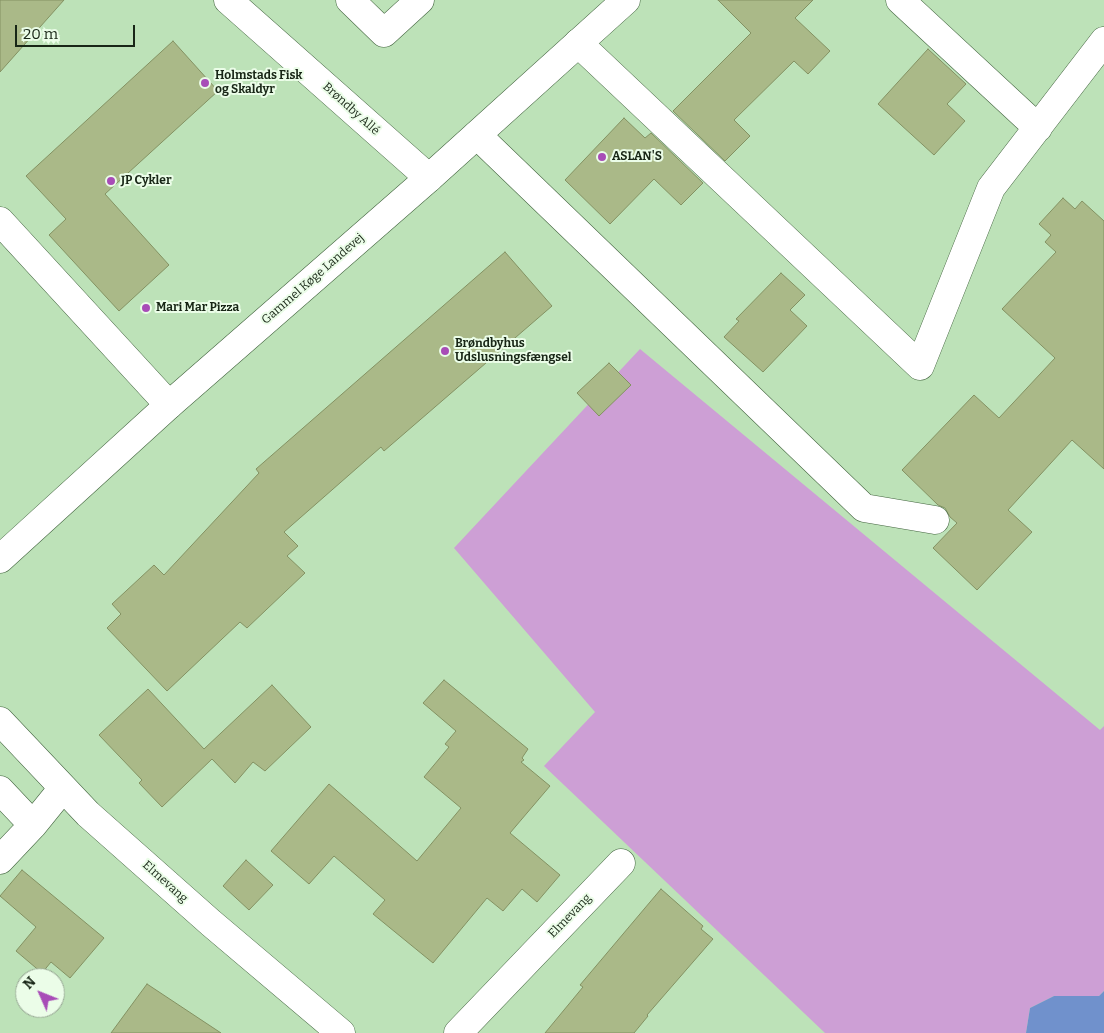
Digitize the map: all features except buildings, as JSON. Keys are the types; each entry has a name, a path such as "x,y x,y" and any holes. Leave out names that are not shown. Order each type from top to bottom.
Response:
{"street":[{"name":"Brøndby Allé","path":"228,0 429,178"},
{"path":"350,0 384,33 420,0"},
{"name":"Gammel Køge Landevej","path":"0,559 169,404 429,178 626,0"},
{"path":"900,0 1038,128"},
{"path":"578,43 920,366 991,188 1104,41"},
{"path":"477,135 864,508 935,520"},
{"path":"0,221 169,404"},
{"name":"Elmevang","path":"0,721 88,814 212,924 341,1033"},
{"path":"0,860 34,825 63,788"},
{"path":"0,790 34,825"},
{"name":"Elmevang","path":"458,1033 621,863"}],"shaded area":[{"path":"640,349 1100,730 1104,726 1104,991 1099,996 1054,996 1030,1008 1026,1033 825,1033 544,766 595,712 454,548"}],"water":[{"path":"1104,991 1104,1033 1026,1033 1030,1008 1054,996 1099,996"}],"place":[{"name":"Holmstads Fisk og Skaldyr","path":"205,83"},
{"name":"ASLAN'S","path":"602,157"},
{"name":"JP Cykler","path":"111,181"},
{"name":"Mari Mar Pizza","path":"146,308"},
{"name":"Brøndbyhus Udslusningsfængsel","path":"445,351"}]}
